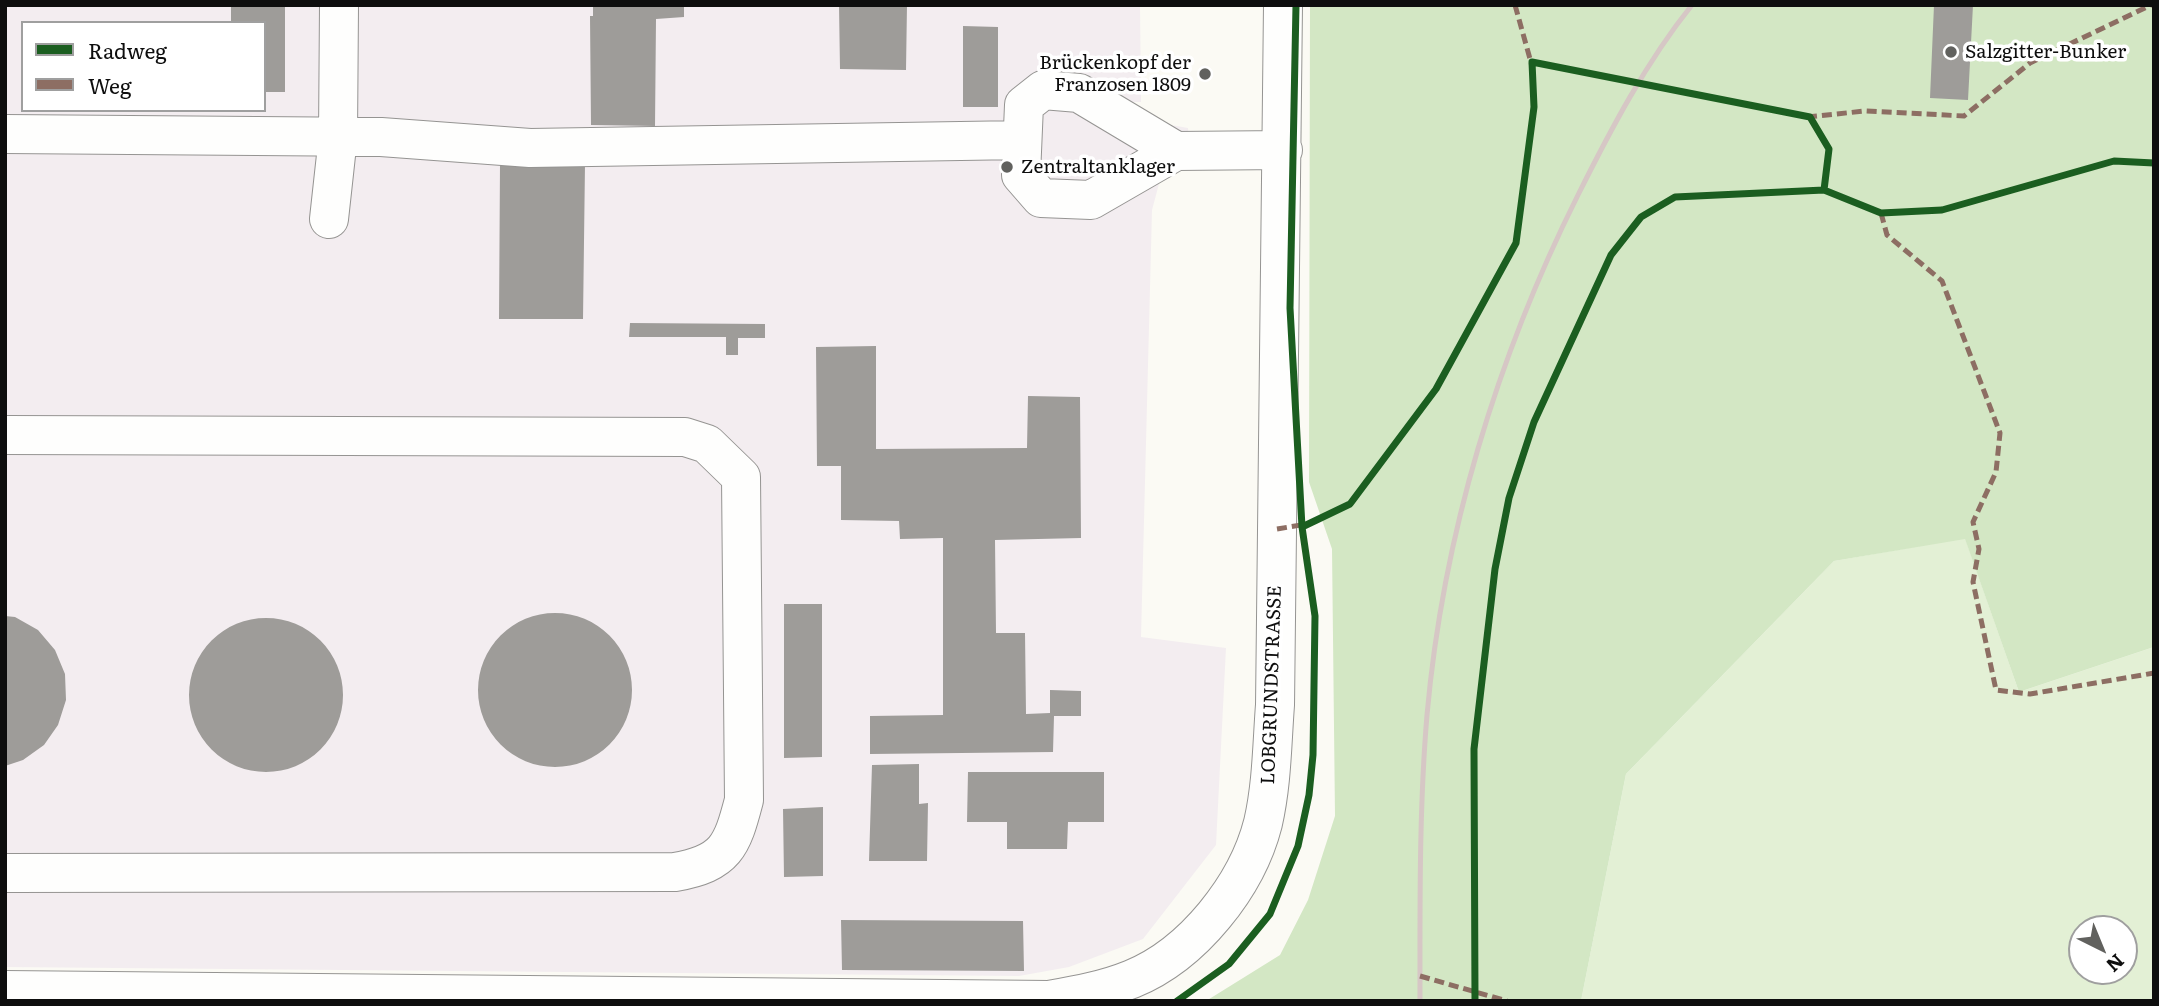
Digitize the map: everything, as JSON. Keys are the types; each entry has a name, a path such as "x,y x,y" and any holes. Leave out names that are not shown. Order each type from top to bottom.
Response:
{"street":[{"path":"329,219 338,137 339,5"},
{"name":"LOBGRUNDSTRASSE","path":"5,990 1048,1000 1096,991 1135,978 1166,958 1195,935 1239,879 1253,854 1269,783 1275,705 1283,5"},
{"path":"1176,151 1079,93 1043,90 1024,105 1021,176 1041,198 1091,200 1176,151 1283,150"},
{"path":"5,134 338,137 530,148 1022,140"},
{"path":"5,435 685,437 707,443 741,477 744,800 734,841 702,868 675,872 5,873"}],"shaded area":[{"path":"5,5 1140,5 1141,102 1124,102 1159,123 1188,128 1190,151 1160,180 1152,210 1141,637 1226,648 1216,845 1143,939 1069,967 1019,976 5,967"}],"green space":[{"path":"1310,5 2154,5 2154,647 2019,692 1965,539 1834,561 1626,774 1581,1001 1206,1001 1280,955 1308,900 1335,816 1332,549 1309,482"},
{"path":"1965,538 2019,692 2154,647 2154,1001 1581,1001 1626,774 1834,561"}],"building":[{"path":"231,5 285,5 285,92 266,92 266,21 231,21"},
{"path":"593,5 684,5 684,17 656,19 655,126 591,125 590,16 593,16"},
{"path":"839,5 907,5 906,70 840,69"},
{"name":"Salzgitter-Bunker","path":"1934,5 1973,5 1968,100 1930,98"},
{"path":"963,26 998,27 998,107 963,107"},
{"path":"500,164 585,164 583,319 499,319"},
{"path":"630,323 765,324 765,338 738,338 738,355 726,355 726,337 629,337"},
{"path":"876,346 876,449 1027,448 1028,396 1080,397 1081,538 995,540 996,633 1025,633 1026,714 1050,713 1050,690 1081,691 1081,716 1054,716 1053,752 870,754 870,716 943,715 943,538 900,539 899,521 841,520 841,466 817,466 816,347"},
{"path":"784,604 822,604 822,757 784,758"},
{"path":"555,613 584,619 609,636 626,661 632,690 626,719 609,744 584,761 555,767 526,761 501,744 484,719 478,690 484,661 501,636 526,619"},
{"path":"5,616 15,617 38,630 55,650 65,674 66,700 58,725 44,745 23,760 5,766"},
{"path":"266,618 295,624 320,641 337,666 343,695 337,724 320,749 295,766 266,772 237,766 212,749 195,724 189,695 195,666 212,641 237,624"},
{"path":"919,764 919,804 928,803 927,861 869,861 872,765"},
{"path":"968,772 1104,772 1104,822 1068,822 1067,849 1007,849 1007,822 967,822"},
{"path":"823,807 823,876 784,877 783,809"},
{"path":"841,920 1023,921 1024,971 842,970"}],"railway":[{"path":"1420,1001 1421,822 1427,715 1446,581 1478,448 1522,319 1578,195 1644,73 1692,5"}],"marked path":[{"path":"1515,5 1532,66"},
{"path":"1807,117 1865,111 1964,116 2030,63 2151,5"},
{"path":"1881,213 1887,235 1942,281 2000,433 1996,472 1973,522 1979,549 1973,582 1996,690 2030,694 2154,673"},
{"path":"1277,529 1307,524"},
{"path":"1420,976 1507,1001"}],"cycle path":[{"path":"1177,1001 1229,964 1270,914 1298,846 1309,795 1313,755 1315,616 1302,527 1290,308 1296,5"},
{"path":"1302,527 1350,504 1436,389 1516,243 1534,107 1532,62 1810,117 1829,149 1824,190 1675,197 1641,217 1611,255 1534,422 1509,498 1495,569 1474,749 1475,1001"},
{"path":"1824,190 1881,213 1942,210 2114,161 2154,163"}],"place":[{"name":"Salzgitter-Bunker","path":"1951,52"},
{"name":"Brückenkopf der Franzosen 1809","path":"1205,74"},
{"name":"Zentraltanklager","path":"1007,167"}]}
